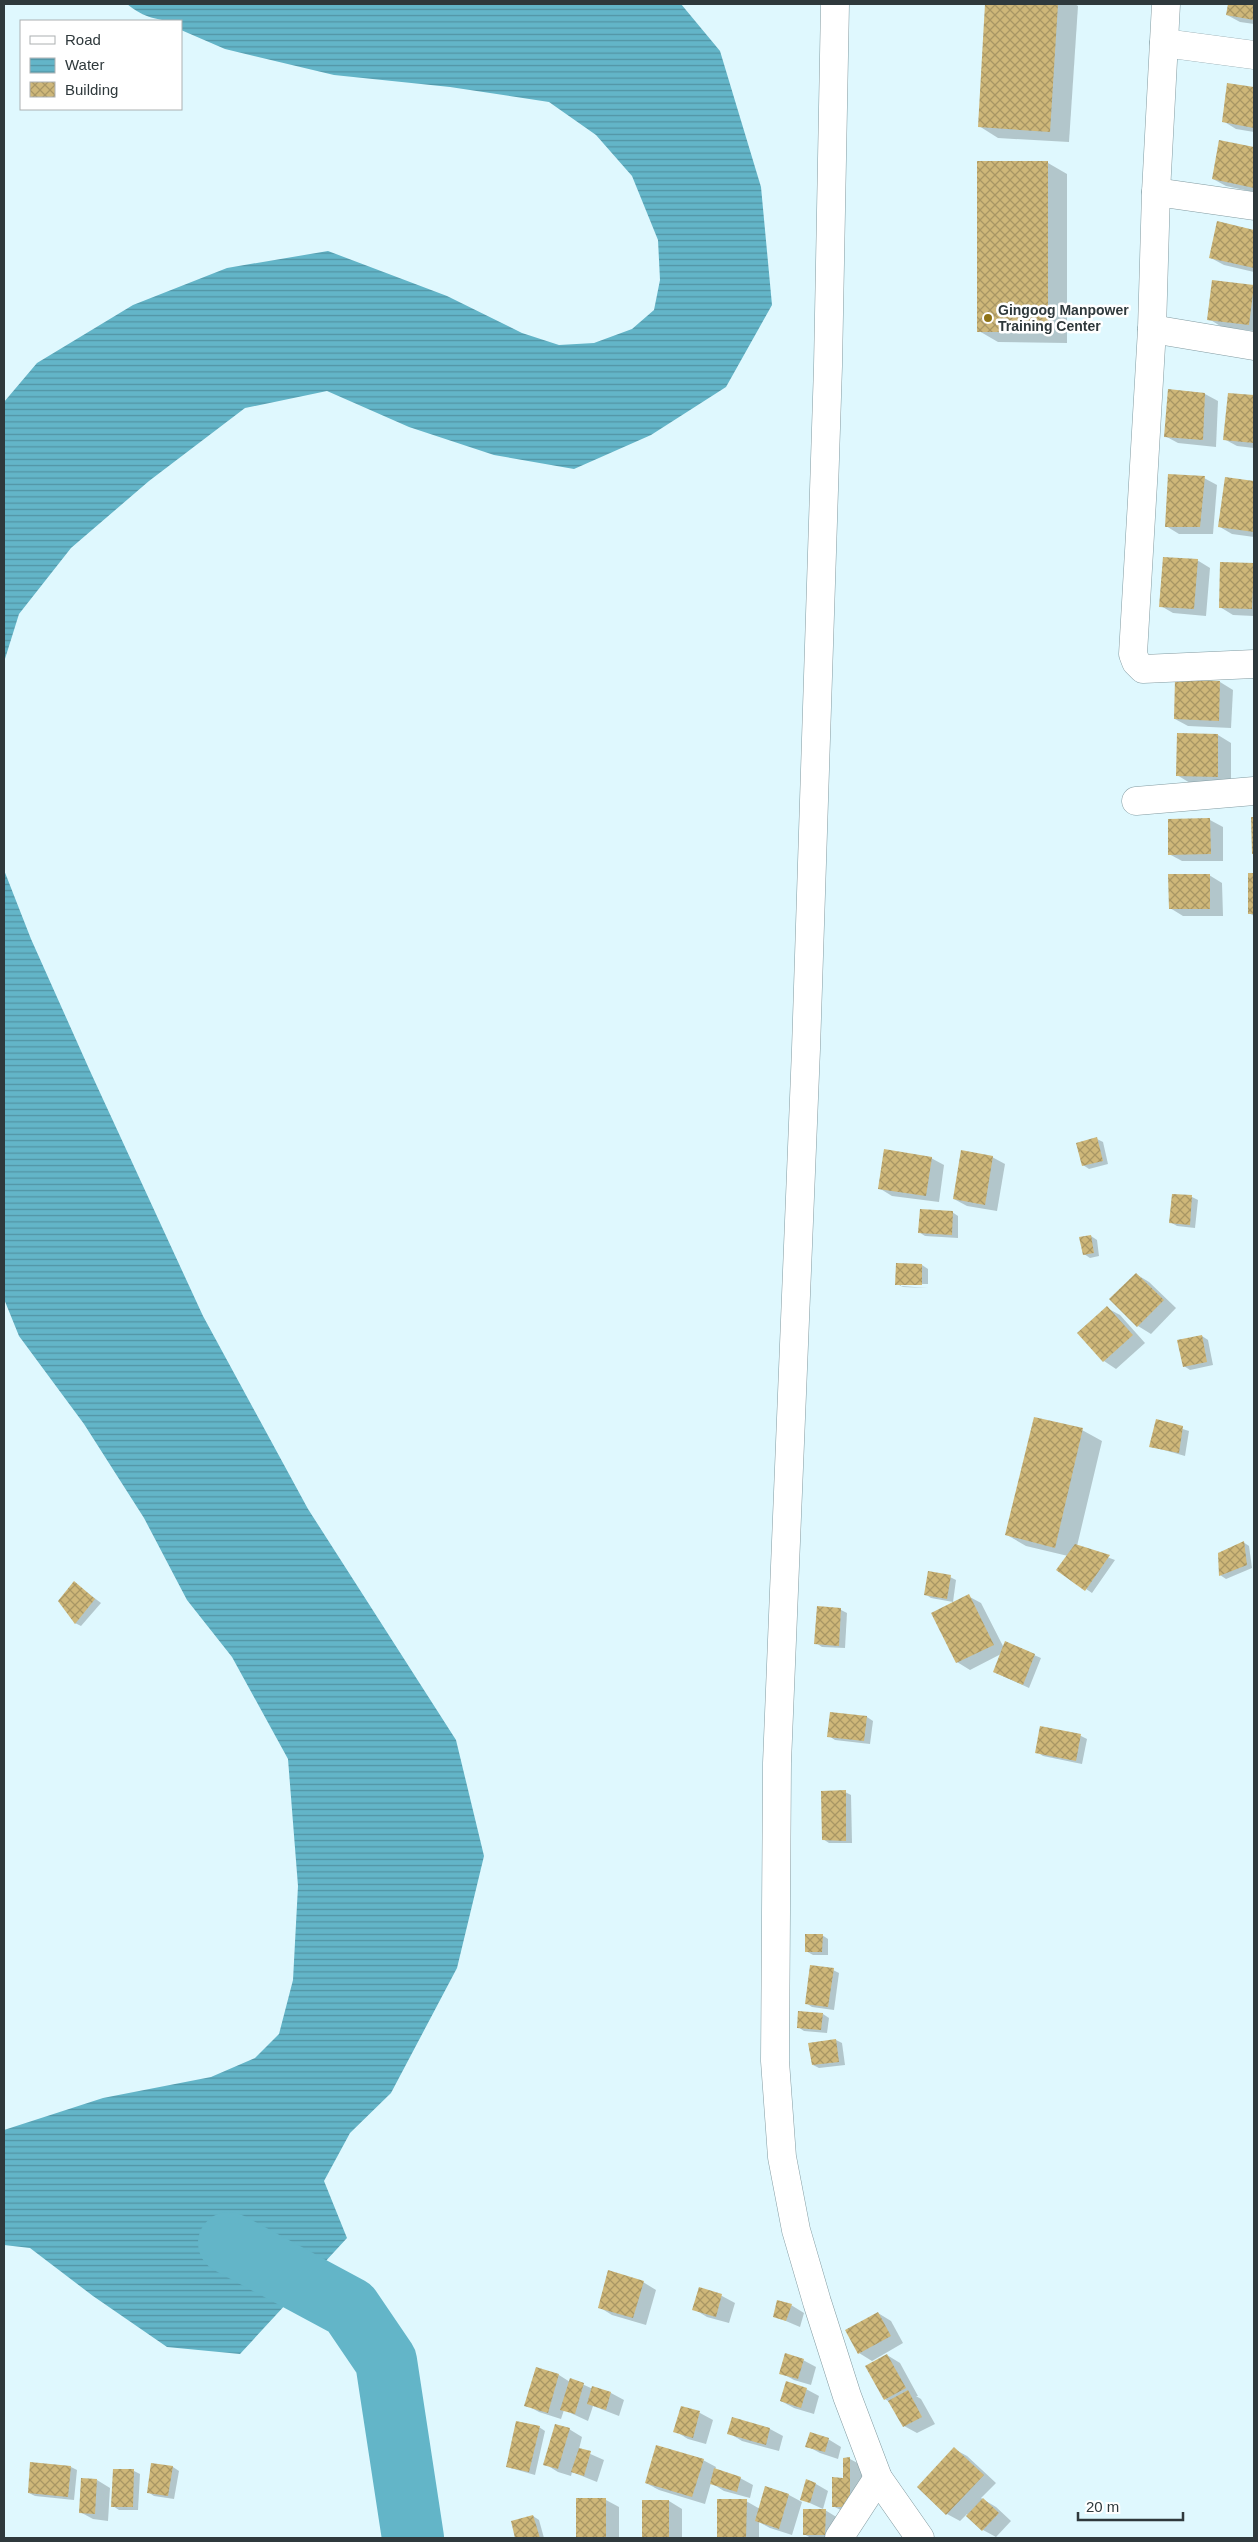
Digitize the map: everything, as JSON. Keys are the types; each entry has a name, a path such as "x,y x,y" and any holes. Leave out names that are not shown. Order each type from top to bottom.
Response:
{"street":[{"path":"835,4 828,376 806,1029 777,1763 775,2062 782,2157 796,2230 847,2396 878,2478 920,2538"},
{"path":"1166,4 1156,192 1152,329 1133,654 1136,662 1143,669 1254,664"},
{"path":"1164,43 1254,55"},
{"path":"1156,192 1254,206"},
{"path":"1152,329 1254,346"},
{"path":"1136,801 1254,791"},
{"path":"839,2538 878,2478"}],"water":[{"path":"127,4 681,4 720,51 761,187 772,305 726,387 651,435 574,469 494,455 409,427 327,391 245,408 149,481 71,548 19,614 4,662 4,402 37,363 133,305 227,268 328,251 447,296 522,333 559,345 594,343 632,329 654,310 660,280 658,240 632,176 596,135 549,102 450,87 334,75 225,49 182,30 182,20 152,18 140,13"},
{"path":"4,870 31,939 203,1316 308,1509 456,1740 484,1856 457,1968 391,2093 350,2133 324,2181 347,2238 240,2354 167,2347 93,2296 30,2248 4,2245 4,2130 103,2098 211,2077 255,2058 279,2034 293,1980 298,1886 288,1759 232,1657 187,1600 144,1518 84,1424 19,1336 4,1299"}],"building":[{"path":"985,4 1058,4 1050,132 978,127"},
{"path":"1228,4 1254,4 1254,20 1226,15"},
{"path":"1227,83 1254,87 1254,128 1222,122"},
{"path":"1219,140 1254,147 1254,188 1212,179"},
{"path":"977,161 1048,161 1048,332 977,332"},
{"path":"1217,221 1254,230 1254,268 1209,258"},
{"path":"1212,280 1254,285 1249,325 1207,320"},
{"path":"1168,389 1205,393 1203,440 1164,437"},
{"path":"1228,393 1254,395 1254,443 1223,440"},
{"path":"1168,474 1205,476 1200,527 1165,527"},
{"path":"1225,477 1254,481 1254,532 1218,527"},
{"path":"1163,557 1198,559 1194,609 1159,607"},
{"path":"1220,562 1254,563 1252,609 1219,608"},
{"path":"1175,679 1220,681 1219,721 1174,719"},
{"path":"1177,733 1218,734 1218,777 1176,776"},
{"path":"1251,817 1254,817 1254,854 1252,854"},
{"path":"1210,818 1211,854 1168,855 1168,819"},
{"path":"1248,873 1254,873 1254,914 1248,914"},
{"path":"1168,874 1210,874 1210,909 1169,909"},
{"path":"1097,1137 1103,1161 1082,1166 1076,1143"},
{"path":"884,1149 932,1157 926,1196 878,1189"},
{"path":"961,1150 993,1156 985,1205 953,1199"},
{"path":"1172,1194 1192,1195 1190,1225 1169,1223"},
{"path":"920,1209 953,1211 952,1235 918,1233"},
{"path":"1091,1235 1094,1253 1083,1255 1079,1237"},
{"path":"896,1263 922,1264 922,1285 895,1285"},
{"path":"1136,1273 1164,1300 1137,1327 1109,1299"},
{"path":"1107,1306 1133,1335 1103,1362 1077,1333"},
{"path":"1202,1335 1207,1362 1183,1367 1177,1340"},
{"path":"1034,1417 1083,1428 1055,1548 1005,1535"},
{"path":"1156,1419 1183,1426 1179,1453 1149,1447"},
{"path":"1244,1541 1247,1565 1219,1576 1218,1553"},
{"path":"1075,1544 1110,1555 1085,1591 1056,1570"},
{"path":"928,1571 951,1575 947,1599 924,1595"},
{"path":"74,1581 95,1599 75,1624 58,1601"},
{"path":"969,1594 994,1645 956,1663 931,1613"},
{"path":"817,1606 841,1608 839,1646 814,1644"},
{"path":"1005,1641 1035,1654 1023,1685 993,1672"},
{"path":"830,1712 867,1716 864,1741 827,1737"},
{"path":"1040,1726 1081,1734 1076,1761 1035,1753"},
{"path":"846,1790 846,1841 822,1840 821,1791"},
{"path":"805,1934 823,1934 822,1952 805,1952"},
{"path":"810,1965 834,1968 828,2007 805,2004"},
{"path":"798,2011 823,2013 821,2030 797,2028"},
{"path":"836,2039 839,2062 812,2065 808,2043"},
{"path":"608,2270 644,2281 633,2318 598,2308"},
{"path":"699,2287 722,2294 716,2317 692,2310"},
{"path":"777,2300 792,2304 786,2321 773,2317"},
{"path":"878,2312 891,2336 858,2354 845,2330"},
{"path":"785,2353 804,2359 798,2379 779,2374"},
{"path":"887,2354 906,2388 884,2400 865,2366"},
{"path":"536,2367 559,2374 548,2413 524,2406"},
{"path":"570,2378 584,2383 575,2414 560,2410"},
{"path":"786,2381 807,2388 801,2408 780,2401"},
{"path":"592,2386 611,2392 606,2410 587,2404"},
{"path":"908,2390 922,2417 903,2427 888,2401"},
{"path":"681,2406 700,2411 693,2438 673,2432"},
{"path":"732,2417 770,2428 766,2445 727,2434"},
{"path":"516,2421 540,2426 529,2472 506,2467"},
{"path":"555,2424 570,2428 558,2469 543,2465"},
{"path":"810,2432 829,2438 825,2452 805,2447"},
{"path":"656,2445 704,2459 692,2497 645,2483"},
{"path":"954,2447 984,2475 946,2515 917,2487"},
{"path":"579,2448 591,2451 584,2476 571,2472"},
{"path":"850,2457 850,2507 832,2507 832,2477 843,2478 843,2458"},
{"path":"30,2462 71,2466 68,2497 28,2493"},
{"path":"151,2463 173,2466 168,2496 147,2493"},
{"path":"714,2468 741,2477 737,2492 710,2484"},
{"path":"113,2469 134,2469 133,2507 111,2507"},
{"path":"81,2478 97,2479 95,2514 79,2513"},
{"path":"806,2479 816,2483 810,2503 800,2500"},
{"path":"765,2486 789,2494 779,2529 755,2521"},
{"path":"576,2498 606,2498 606,2538 576,2538"},
{"path":"983,2498 999,2513 982,2531 966,2516"},
{"path":"717,2499 747,2499 746,2538 717,2538"},
{"path":"642,2500 669,2500 669,2537 642,2537"},
{"path":"803,2509 826,2509 825,2535 803,2535"},
{"path":"533,2515 540,2538 515,2538 511,2521"}],"waterway":[{"path":"229,2243 350,2308 386,2361 413,2538"}],"place":[{"name":"Gingoog Manpower Training Center","path":"988,318"}]}
